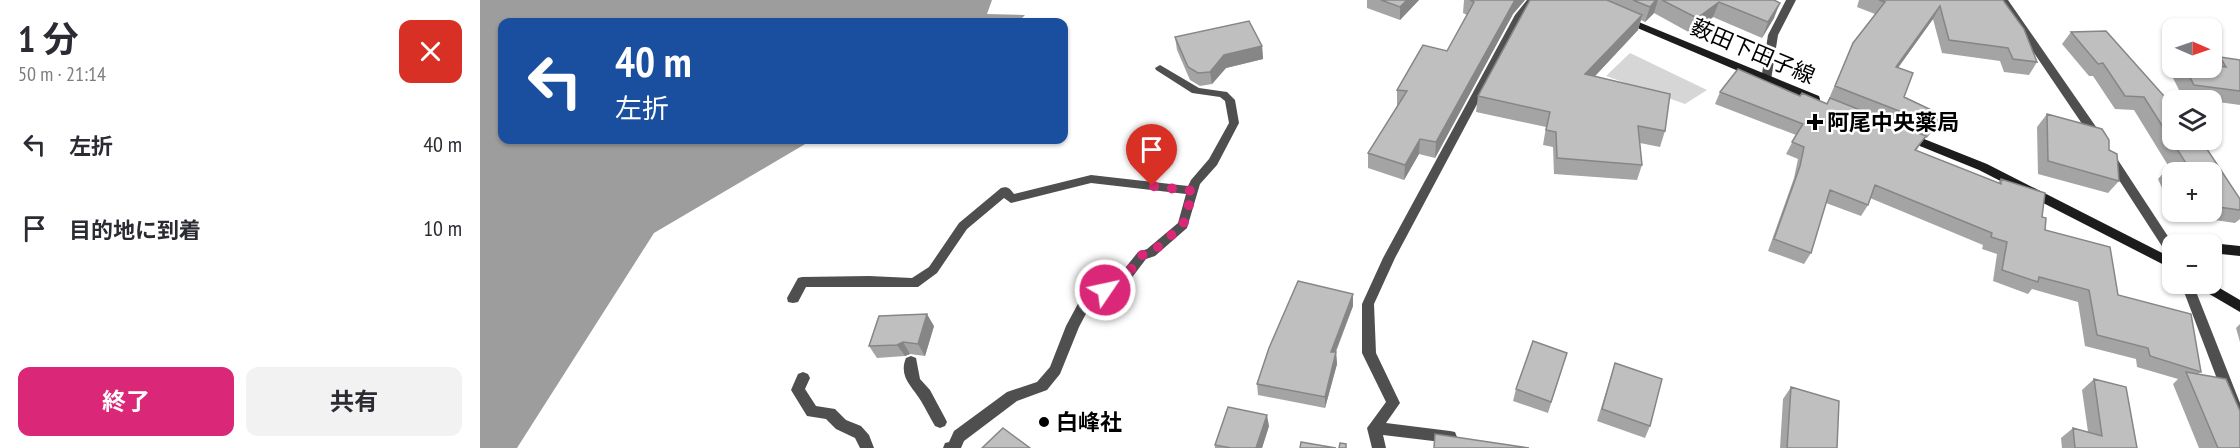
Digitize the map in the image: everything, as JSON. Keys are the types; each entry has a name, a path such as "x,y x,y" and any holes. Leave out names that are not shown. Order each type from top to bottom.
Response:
{"main road":[{"name":"薮田下田子線","path":"1612,14 1821,102"},
{"path":"1899,133 1983,167 2162,259"},
{"path":"2222,249 2240,251"},
{"path":"2219,294 2240,307"}],"street":[{"path":"1374,428 1393,403 1369,353 1368,304 1389,258 1520,15 1532,0"},
{"path":"1766,80 1773,35 1791,0"},
{"path":"2003,0 2162,236"},
{"path":"950,448 954,447 959,436 1012,396 1042,387 1055,369 1086,302 1101,305 1092,291 1117,288 1142,255 1151,253 1183,225 1195,183 1214,162 1234,123 1230,100 1223,94 1196,91 1160,68"},
{"path":"793,298 802,282 869,280 914,283 933,270 963,226 1005,191 1011,199 1091,179 1193,191"},
{"path":"2191,294 2240,421"},
{"path":"911,362 913,381 925,394 940,422"},
{"path":"803,378 798,390 812,411 830,413 840,426 858,430 867,448"},
{"path":"1374,428 1462,438"},
{"path":"1374,428 1379,448"}],"shaded area":[{"path":"480,0 992,0 987,14 1025,15 1022,18 498,18 498,144 805,144 654,233 517,448 480,448"},
{"path":"1630,53 1707,90 1685,104 1606,76"}],"building":[{"path":"1381,0 1407,0 1400,7"},
{"path":"1470,0 1515,0 1436,142 1420,139 1405,165 1368,153 1407,91 1397,90 1423,45 1447,51 1474,2"},
{"path":"1530,0 1607,0 1642,15 1585,74 1670,94 1665,131 1638,126 1642,165 1557,158 1556,132 1546,130 1550,112 1478,96"},
{"path":"1633,0 1656,0 1650,7"},
{"path":"1662,0 1774,0 1780,3 1768,22 1719,2 1697,18"},
{"path":"1879,0 2003,0 2024,29 2037,62 2013,59 2008,48 1949,40 1940,6 1896,67 1913,73 1904,97 1942,115 1935,125 1835,86 1853,43 1885,2"},
{"path":"1249,21 1262,46 1224,55 1210,72 1198,73 1188,67 1175,37"},
{"path":"2106,31 2162,94 2162,125 2144,97 2125,96 2103,63 2098,64 2071,32"},
{"path":"2222,57 2240,60 2240,91 2194,85 2190,78 2222,78 2222,66 2226,67"},
{"path":"1738,69 1800,96 1802,93 1827,104 1830,98 1926,136 1915,150 2001,184 2001,179 2045,193 2042,217 2046,218 2045,230 2110,247 2118,295 2191,314 2201,372 2150,356 2148,348 2097,335 2089,290 2039,277 2038,282 2002,270 2007,242 1991,237 1992,233 1875,185 1868,205 1830,190 1811,253 1774,239 1800,166 1804,147 1792,142 1803,124 1720,92"},
{"path":"2047,114 2102,129 2109,140 2109,150 2117,154 2119,181 2048,161"},
{"path":"2178,150 2208,150 2216,162 2185,162"},
{"path":"2222,172 2240,199 2240,210 2222,208"},
{"path":"1298,281 1353,294 1331,352 1336,352 1325,397 1257,384 1269,348"},
{"path":"927,314 918,344 903,342 897,345 869,346 879,316"},
{"path":"1533,341 1567,353 1551,402 1516,389"},
{"path":"1615,363 1662,379 1650,426 1602,409"},
{"path":"2186,372 2226,379 2240,411 2240,448 2218,448"},
{"path":"2094,379 2126,387 2137,448 2075,448 2073,428 2102,436"},
{"path":"1791,387 1839,401 1837,448 1787,448"},
{"path":"1228,407 1267,415 1256,448 1231,448 1215,445"},
{"path":"1003,428 1030,448 982,448"},
{"path":"1435,434 1529,448 1434,448"},
{"path":"1301,442 1336,448 1300,448"},
{"path":"1340,443 1346,444 1346,448 1339,448"}],"place":[{"name":"阿尾中央薬局","path":"1815,122"},
{"name":"白峰社","path":"1044,422"}],"route":[{"path":"1105,290 1117,288 1142,255 1151,253 1183,225 1193,191 1152,186"}]}
